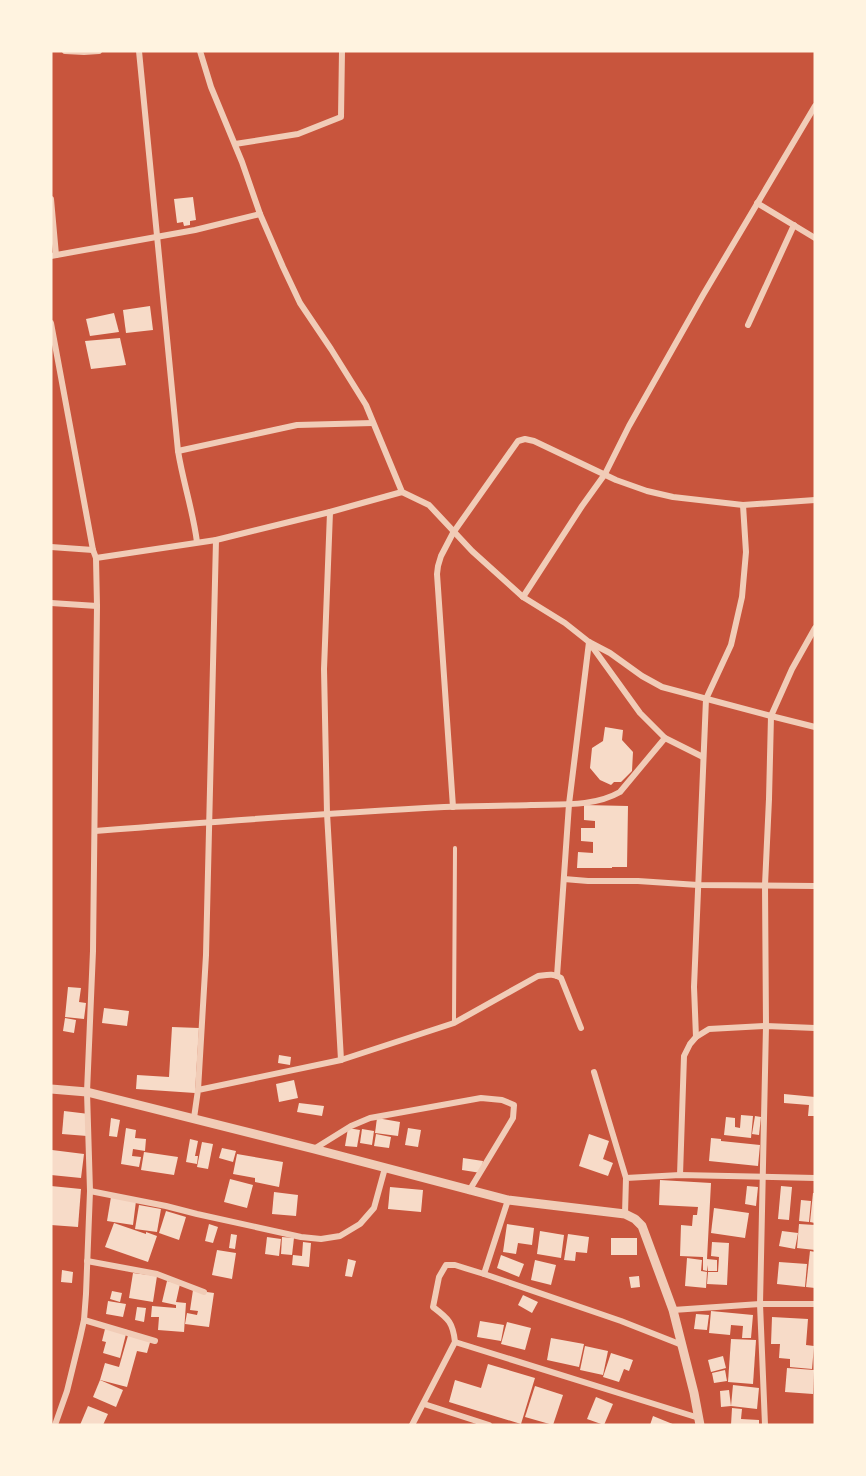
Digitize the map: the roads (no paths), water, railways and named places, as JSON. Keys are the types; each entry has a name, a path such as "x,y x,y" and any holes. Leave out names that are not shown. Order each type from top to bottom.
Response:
{"street":[{"path":"65,51 99,51"},
{"path":"139,51 178,451 183,481 194,518 197,542"},
{"path":"200,51 260,214 300,303 332,349 366,405 402,492"},
{"path":"235,144 298,134 340,117 342,51"},
{"path":"523,597 605,474 629,426 703,295 815,106"},
{"path":"51,199 53,255 158,237 260,214"},
{"path":"757,203 815,238"},
{"path":"748,326 794,225"},
{"path":"51,323 96,558 97,606 93,951 87,1092 90,1191 84,1320 67,1391 55,1425"},
{"path":"178,451 297,425 373,423"},
{"path":"453,807 438,566 453,532 518,441 525,439 534,441 616,480 647,491 743,505 815,500"},
{"path":"96,558 216,540 402,492 429,505 453,532 523,597 565,622 589,642 610,653 642,676 662,687 815,727"},
{"path":"696,1037 694,987 706,699 731,645 742,597 746,552 743,505"},
{"path":"330,512 324,669 327,813 341,1060"},
{"path":"194,1118 198,1090 206,955 216,540"},
{"path":"51,547 93,550"},
{"path":"51,603 97,606"},
{"path":"765,1425 760,1304 766,1026 765,885 771,716 792,669 815,628"},
{"path":"589,642 640,713 665,738 703,757"},
{"path":"557,976 569,804 589,642"},
{"path":"95,831 327,813 569,804 603,799 620,792 665,738"},
{"path":"564,879 698,885 815,886"},
{"path":"198,1090 341,1060 454,1023 538,976 551,974 561,978 581,1028"},
{"path":"680,1175 684,1056 696,1037 709,1029 766,1026 815,1028"},
{"path":"594,1072 626,1178 625,1214"},
{"path":"51,1089 87,1092 508,1200 625,1214 635,1219 642,1226 673,1310 699,1421"},
{"path":"314,1149 351,1126 370,1118 481,1098 502,1100 514,1106 513,1118 469,1191"},
{"path":"90,1191 302,1237 321,1239 340,1236 360,1224 374,1208 385,1168"},
{"path":"626,1178 680,1175 815,1178"},
{"path":"484,1274 508,1200"},
{"path":"87,1261 156,1275 204,1292"},
{"path":"412,1425 455,1342 453,1328 445,1316 433,1307 440,1277 446,1265 455,1265 484,1274 621,1321 682,1346"},
{"path":"673,1310 760,1304 815,1304"},
{"path":"84,1320 155,1341"},
{"path":"455,1342 699,1421"},
{"path":"424,1404 489,1425"}],"lane":[{"path":"454,1023 455,849"}]}
